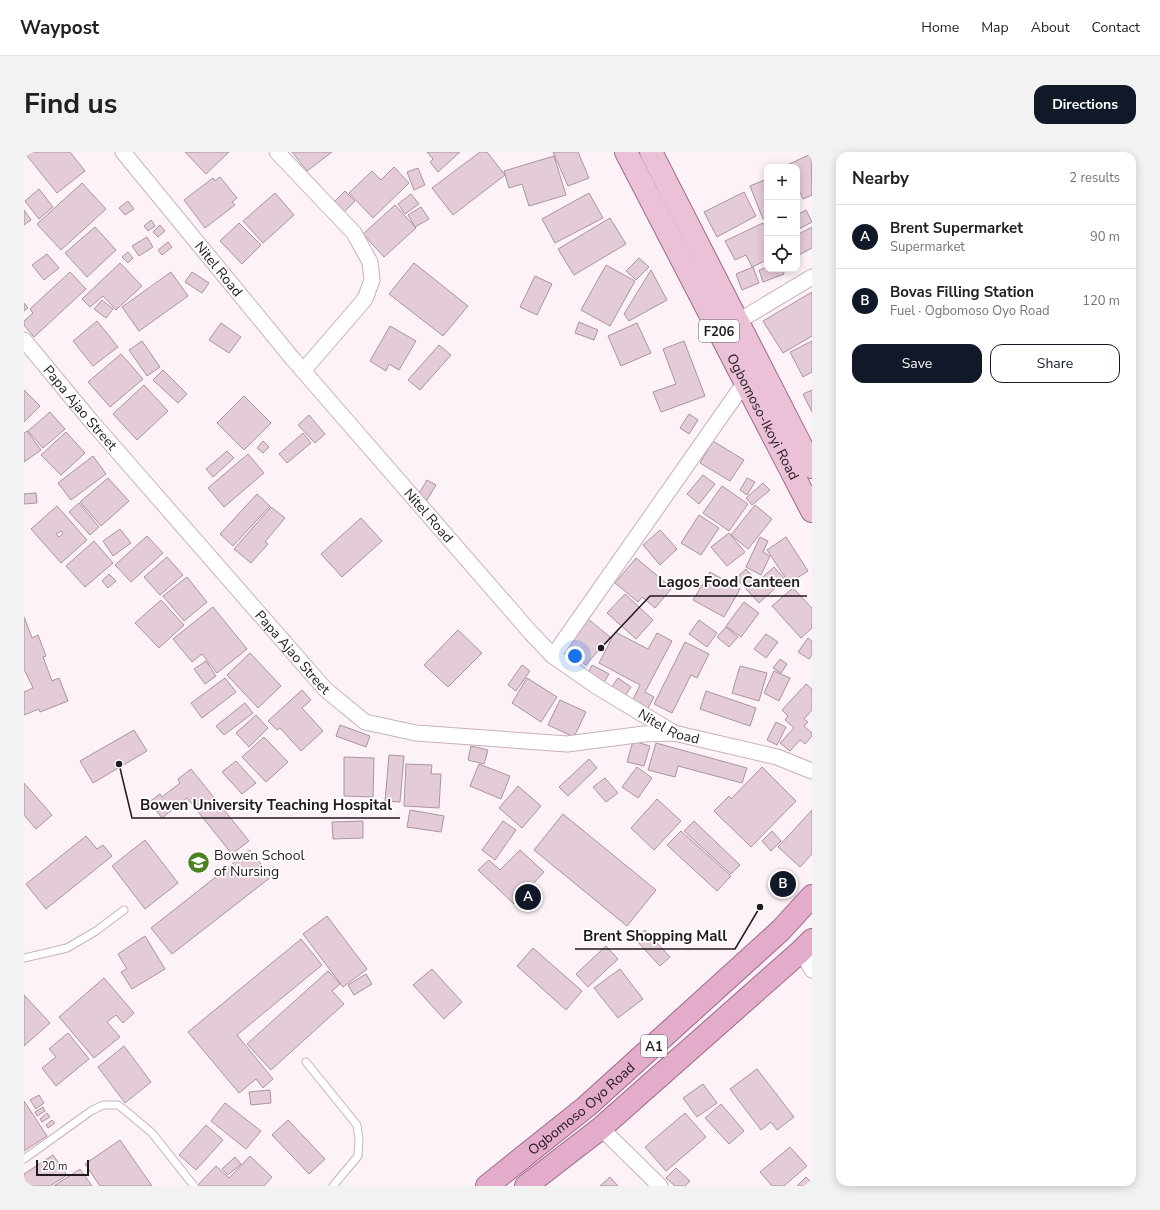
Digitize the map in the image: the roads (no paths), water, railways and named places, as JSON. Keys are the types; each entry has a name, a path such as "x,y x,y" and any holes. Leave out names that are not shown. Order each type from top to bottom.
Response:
{"highway":[{"name":"Ogbomoso Oyo Road","path":"487,1186 586,1106 781,930 812,896"},
{"name":"Ogbomoso Oyo Road","path":"526,1186 601,1128 807,945"}],"main road":[{"name":"Ogbomoso-Ikoyi Road","path":"626,152 812,511"},
{"name":"Ogbomoso-Ikoyi Road","path":"651,152 812,467"}],"street":[{"name":"Nitel Road","path":"123,152 304,371 531,633 554,656 596,686 674,733 777,757 812,771"},
{"path":"277,152 354,233 370,262 372,280 365,299 304,371"},
{"path":"737,322 812,277"},
{"name":"Papa Ajao Street","path":"24,340 91,421 325,689 366,722 416,733 492,740 567,744 644,734 674,733"},
{"path":"554,656 745,382"},
{"path":"807,945 812,970"},
{"path":"601,1128 660,1186"}],"lane":[{"path":"24,958 67,948 96,931 124,910"},
{"path":"306,1062 357,1125 359,1140 358,1156 333,1186"},
{"path":"24,1159 92,1111 103,1105 118,1106 152,1133 194,1186"}],"place":[{"name":"Lagos Food Canteen","path":"601,648"},
{"name":"Bowen University Teaching Hospital","path":"119,764"},
{"name":"Bowen School of Nursing","path":"199,863"},
{"name":"Bovas Filling Station","path":"783,884"},
{"name":"Brent Supermarket","path":"528,897"},
{"name":"Brent Shopping Mall","path":"760,907"}]}
